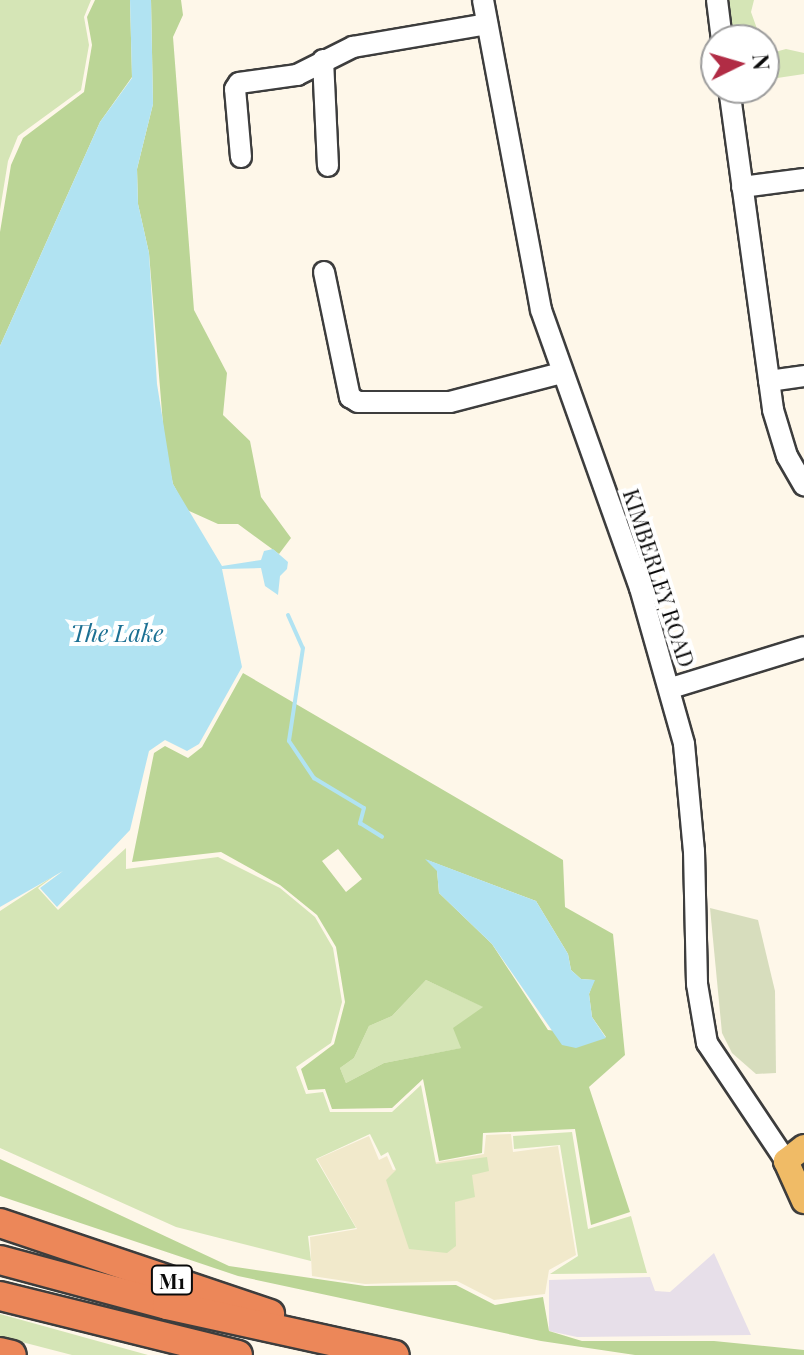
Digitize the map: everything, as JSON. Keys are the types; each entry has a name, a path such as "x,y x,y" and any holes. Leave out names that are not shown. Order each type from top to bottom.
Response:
{"highway":[{"name":"M1","path":"0,1223 249,1305 340,1345"},
{"name":"M1","path":"0,1260 340,1345 395,1355"},
{"path":"0,1296 238,1355"},
{"path":"0,1352 12,1355"}],"main road":[{"path":"795,1154 804,1201"}],"street":[{"name":"KIMBERLEY ROAD","path":"483,0 527,248 561,373 640,588 671,688 691,795 701,1018 716,1058 795,1154"},
{"path":"717,0 720,24"},
{"path":"241,157 235,89 239,83 297,75 353,47 487,24"},
{"path":"323,60 328,166"},
{"path":"731,104 778,434 804,486"},
{"path":"742,187 804,179"},
{"path":"324,272 350,397 358,402 450,402 561,373"},
{"path":"769,381 804,376"},
{"path":"671,688 804,647"}],"shaded area":[{"path":"511,1134 513,1152 558,1146 576,1255 549,1270 545,1294 494,1300 457,1281 365,1284 312,1276 310,1237 357,1229 317,1159 369,1136 379,1160 387,1156 393,1170 484,1154 486,1135"},
{"path":"714,1253 751,1335 577,1337 549,1331 549,1280 650,1277 655,1291 670,1292"}],"green space":[{"path":"0,0 91,0 84,17 89,45 81,90 18,136 8,161 0,210"},
{"path":"95,0 130,0 132,77 100,122 0,346 0,232 11,165 23,138 84,92 92,45 87,17"},
{"path":"151,0 181,0 183,15 173,37 194,310 227,373 223,415 250,441 261,497 291,538 279,554 238,524 218,524 187,510 173,484 165,449 149,253 138,204 137,169 153,104"},
{"path":"727,0 754,0 751,12 755,24 730,24"},
{"path":"780,51 804,53 804,74 780,78"},
{"path":"243,673 563,860 565,907 613,934 625,1055 589,1087 630,1212 591,1225 575,1129 483,1133 482,1153 439,1161 423,1079 392,1108 332,1109 325,1089 308,1090 301,1069 334,1044 345,1002 336,947 317,915 280,885 221,852 132,862 154,753 165,746 188,758 202,747","holes":["338,849 362,879 346,892 322,861","427,860 536,901 568,954 571,970 581,979 594,980 589,994 592,1017 606,1037 548,1030 492,944 439,893 437,870","426,980 483,1007 453,1028 461,1048 384,1063 346,1083 340,1068 354,1058 369,1026 392,1016"]},
{"path":"126,848 126,869 218,857 280,888 315,917 333,948 342,1002 331,1043 296,1067 306,1094 323,1092 330,1112 392,1112 421,1085 436,1164 487,1157 489,1171 472,1175 475,1197 455,1202 456,1246 447,1253 409,1249 386,1180 396,1170 388,1152 381,1156 370,1134 316,1159 356,1228 308,1236 311,1261 176,1227 0,1148 0,911 58,873 38,888 58,910"},
{"path":"710,908 758,920 775,991 776,1073 756,1074 732,1053 722,1033"},
{"path":"426,980 484,1007 462,1048 384,1063 346,1083 340,1068 354,1058 369,1026 392,1016"},
{"path":"572,1132 588,1229 631,1216 647,1273 550,1274 578,1256 560,1145 514,1149 513,1136"},
{"path":"0,1159 229,1266 365,1286 456,1285 495,1305 543,1297 549,1331 582,1341 714,1341 804,1350 804,1355 635,1355 541,1341 238,1276 0,1196"},
{"path":"0,1314 148,1355 72,1355 18,1341 0,1336"}],"water":[{"name":"The Lake","path":"130,0 151,0 153,104 137,169 138,204 149,253 157,384 173,484 222,566 261,560 264,551 273,549 288,562 287,569 280,576 278,595 265,586 261,568 222,569 242,667 199,744 187,751 165,740 149,751 130,830 57,907 40,888 63,871 0,907 0,346 100,122 132,78"},
{"path":"425,859 536,901 568,954 571,970 581,979 595,980 589,994 592,1017 606,1038 576,1048 562,1045 492,944 439,893 437,871"}],"waterway":[{"path":"288,615 303,648 289,741 314,778 364,808 360,823 382,837"}]}
